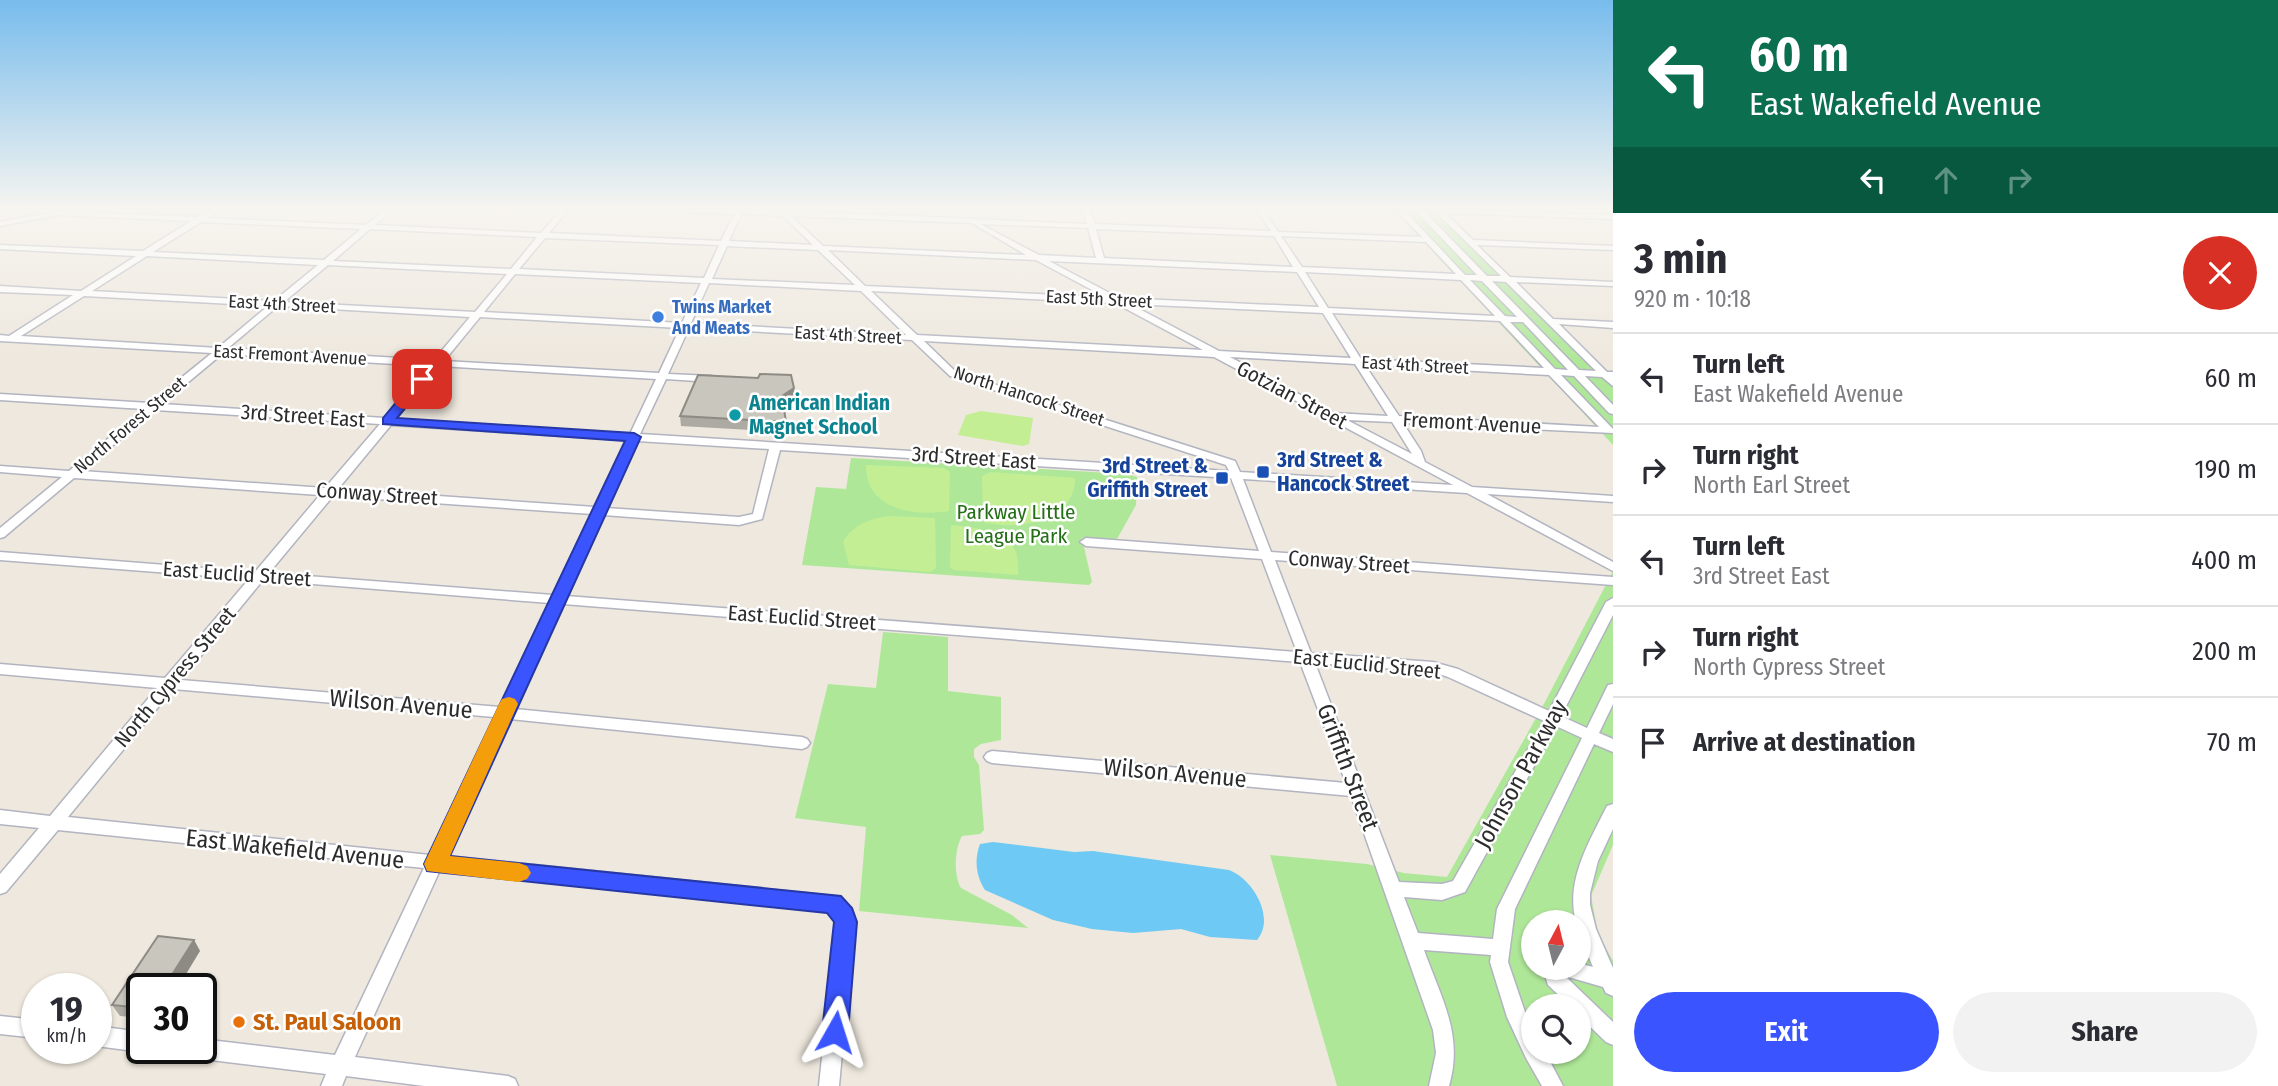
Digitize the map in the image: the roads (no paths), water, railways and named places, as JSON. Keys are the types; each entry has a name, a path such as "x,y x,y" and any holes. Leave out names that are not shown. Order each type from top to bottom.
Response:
{"street":[{"path":"0,346 136,260"},
{"name":"East 5th Street","path":"259,260 1527,320"},
{"name":"North Forest Street","path":"0,534 329,260"},
{"name":"North Cypress Street","path":"0,887 521,260"},
{"path":"331,1086 716,260"},
{"name":"North Hancock Street","path":"831,260 953,374 1225,459 1231,463 1237,475"},
{"name":"Gotzian Street","path":"1042,260 1613,567"},
{"path":"1074,260 1613,284"},
{"path":"1292,260 1395,419 1421,465"},
{"path":"1448,260 1611,431"},
{"path":"1468,260 1613,411"},
{"path":"1488,260 1609,374 1613,383"},
{"name":"East 4th Street","path":"0,289 1609,374"},
{"path":"1550,321 1613,325"},
{"name":"East Fremont Avenue","path":"0,338 722,379"},
{"name":"3rd Street East","path":"0,397 1613,499"},
{"name":"Fremont Avenue","path":"1330,415 1611,431"},
{"name":"Conway Street","path":"0,469 739,521 754,518 759,513 775,446"},
{"name":"Griffith Street","path":"1237,475 1394,889 1440,1021"},
{"name":"Conway Street","path":"1086,542 1613,581"},
{"name":"East Euclid Street","path":"0,556 1433,667 1454,673 1590,736"},
{"name":"Johnson Parkway","path":"1394,889 1442,892 1453,891 1459,887 1613,602"},
{"name":"Wilson Avenue","path":"0,669 504,713 802,743"},
{"name":"Johnson Parkway","path":"1521,1023 1499,962 1506,909 1613,689"},
{"path":"1590,736 1613,746"},
{"name":"Wilson Avenue","path":"992,757 1357,790"},
{"path":"1611,984 1587,926 1581,895 1584,879 1613,811"},
{"name":"East Wakefield Avenue","path":"0,817 832,904 839,908 845,922 829,1086"},
{"path":"1410,941 1501,948"},
{"path":"1591,977 1611,984"},
{"path":"1556,980 1613,1035"},
{"path":"1440,1021 1447,1042 1447,1062 1440,1086"},
{"path":"0,1025 21,1027"},
{"path":"217,1051 508,1086"},
{"name":"Johnson Parkway","path":"1540,1064 1553,1086"}],"water":[{"path":"993,842 1074,852 1093,851 1229,870 1246,882 1259,900 1264,921 1262,931 1257,940 1210,937 1181,929 1133,933 1092,929 1053,920 985,890 978,874 977,856 980,844"}],"place":[{"name":"Twins Market And Meats","path":"658,317"},
{"name":"American Indian Magnet School","path":"735,415"},
{"name":"3rd Street & Hancock Street","path":"1263,472"},
{"name":"3rd Street & Griffith Street","path":"1222,478"},
{"name":"St. Paul Saloon","path":"239,1022"}],"park label":[{"name":"Parkway Little League Park","path":"1016,524"}]}
